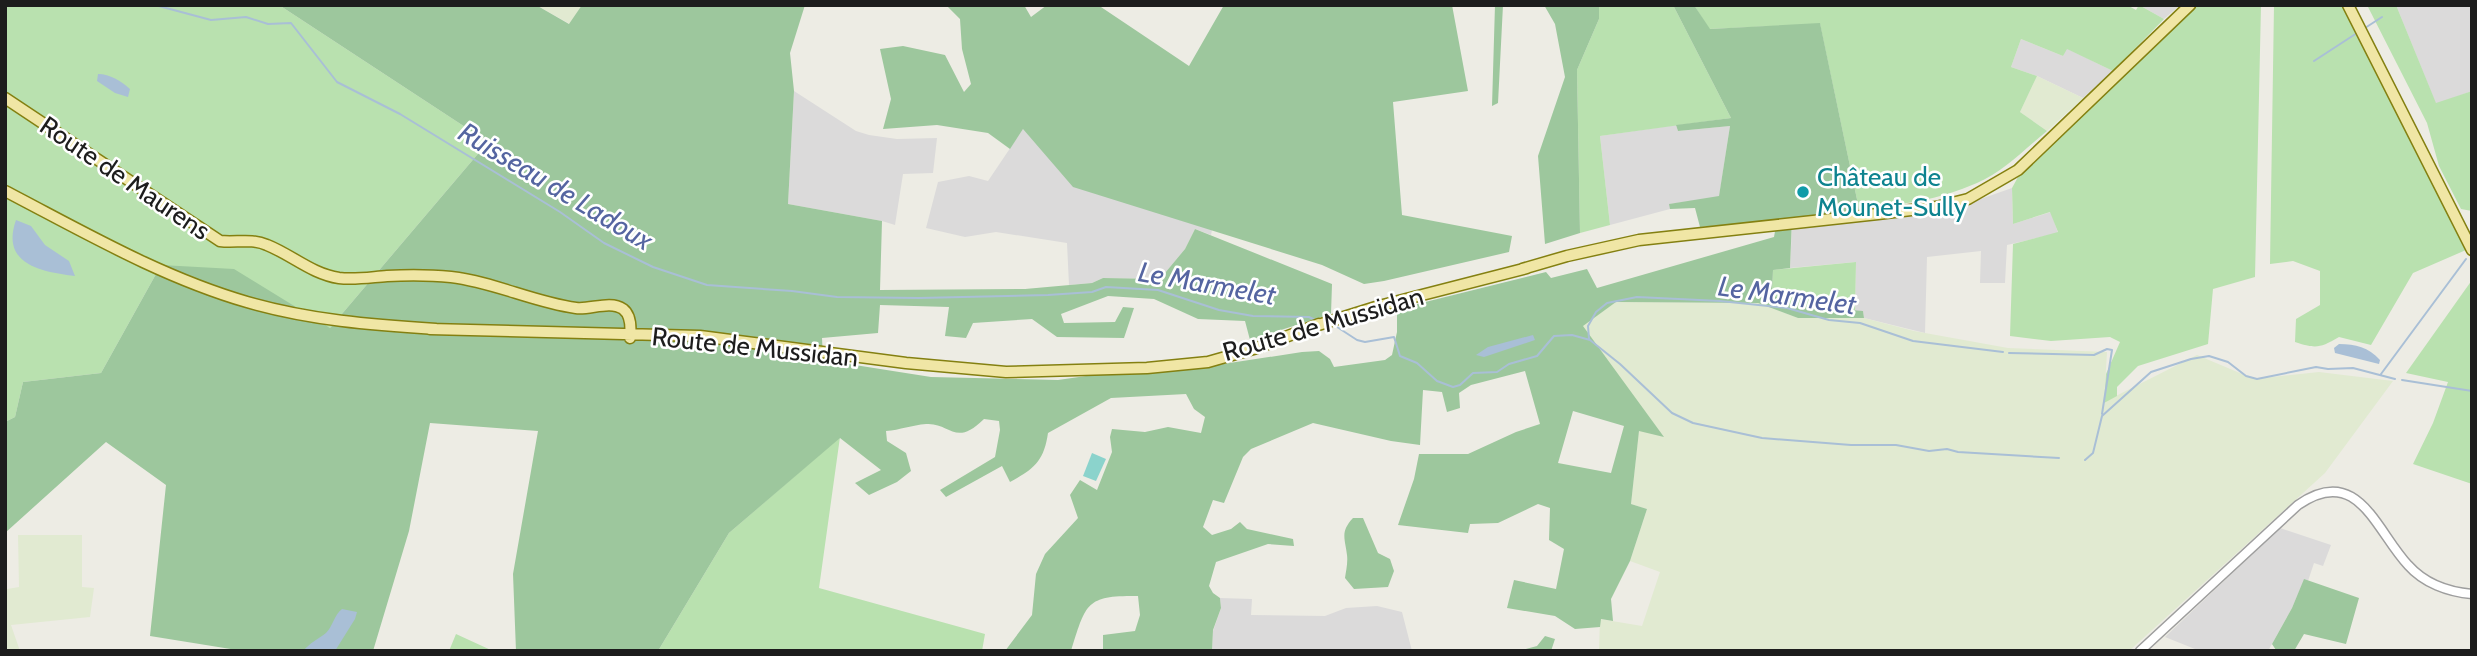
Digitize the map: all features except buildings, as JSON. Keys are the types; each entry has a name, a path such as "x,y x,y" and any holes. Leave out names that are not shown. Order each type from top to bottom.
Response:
{"main road":[{"name":"Route de Mussidan","path":"1080,369 1207,357 1522,269 1639,246 1908,210 1966,194 2006,173 2037,147 2190,5"},
{"path":"2348,5 2472,250"},
{"name":"Route de Maurens","path":"5,98 220,241 244,240 267,245 317,272 337,278 413,275 453,277 573,307 615,306 627,313 630,337"},
{"name":"Route de Mussidan","path":"5,191 161,271 247,302 338,322 430,329 510,329 630,337 716,338 842,355 1006,372 1147,368 1208,362 1257,348 1319,324"}],"street":[{"path":"2140,651 2298,505 2318,494 2343,494 2357,499 2373,514 2410,567 2440,587 2472,594"}],"shaded area":[{"path":"2139,5 2180,5 2164,19"},
{"path":"2396,5 2472,5 2472,91 2436,104"},
{"path":"2021,39 2063,56 2066,48 2113,71 2083,98 2011,67"},
{"path":"98,74 111,77 127,86 130,89 128,97 115,93 97,81"},
{"path":"794,91 856,131 897,139 937,138 933,173 903,174 895,225 788,204"},
{"path":"1676,125 1678,131 1730,126 1719,197 1670,204 1670,209 1610,225 1600,136"},
{"path":"1023,129 1218,198 1211,235 1195,229 1185,249 1160,279 1103,278 1092,283 1069,285 1067,243 996,232 965,237 926,228 938,182 969,176 988,181"},
{"path":"2012,188 2013,224 2051,212 2058,233 2007,245 2005,283 1980,283 1981,251 1927,257 1925,333 1864,318 1863,311 1855,311 1856,262 1790,268 1792,228 1955,208"},
{"path":"16,220 31,226 45,245 69,261 75,276 38,268 19,256 14,247 13,235"},
{"path":"1533,335 1535,340 1484,357 1476,355 1488,347"},
{"path":"2339,344 2366,349 2380,360 2379,364 2335,353 2334,348"},
{"path":"1092,453 1106,459 1096,481 1083,476"},
{"path":"2280,528 2331,545 2323,566 2314,563 2308,581 2304,580 2268,651 2200,651 2165,637"},
{"path":"1220,598 1252,599 1251,615 1325,616 1346,608 1377,606 1402,612 1412,651 1212,651 1213,631 1221,608"},
{"path":"342,609 357,612 335,651 303,651 326,633"}],"green space":[{"path":"5,5 279,5 488,142 330,328 161,265 101,373 23,382 15,417 5,422"},
{"path":"279,5 536,5 569,24 582,5 805,5 790,53 794,91 788,204 882,221 880,290 1025,289 1092,283 1103,278 1160,279 1185,249 1195,229 1332,284 1331,314 1250,340 1245,321 1198,319 1154,299 1108,296 1061,314 1064,323 1115,322 1123,307 1134,308 1124,338 1057,337 1032,319 973,323 966,338 945,336 949,307 880,305 878,333 822,338 823,360 931,377 1058,380 1114,372 1197,368 1319,351 1330,359 1334,367 1385,360 1392,355 1397,332 1397,309 1546,272 1551,278 1587,269 1597,288 1774,237 1777,220 1700,227 1695,208 1670,209 1669,204 1719,196 1730,126 1678,131 1676,125 1731,118 1673,5 1694,5 1710,29 1820,23 1859,209 1792,219 1790,268 1773,270 1772,294 1790,305 1863,311 1864,318 1798,318 1758,303 1616,302 1583,326 1664,437 1639,431 1631,504 1647,509 1630,561 1611,599 1613,621 1601,619 1600,627 1575,629 1555,616 1507,608 1514,580 1556,589 1564,549 1549,540 1550,508 1538,504 1498,523 1470,524 1468,533 1398,525 1414,479 1419,454 1468,454 1540,424 1525,371 1471,385 1459,393 1460,408 1447,412 1442,392 1423,390 1420,445 1313,423 1251,449 1243,457 1224,503 1213,500 1203,527 1212,535 1231,529 1240,522 1247,529 1293,539 1294,546 1268,544 1216,562 1209,586 1220,598 1221,608 1213,630 1212,651 1103,651 1103,635 1135,631 1140,615 1138,596 1121,596 1097,601 1090,606 1080,622 1071,651 1005,651 1032,615 1036,574 1045,554 1078,518 1070,495 1080,480 1097,490 1112,452 1112,429 1145,432 1168,427 1201,433 1205,417 1194,409 1186,394 1111,398 1048,433 1041,457 1032,468 1010,482 1002,466 946,497 940,490 995,457 999,421 984,419 966,432 959,433 934,424 886,431 887,441 906,453 911,471 897,482 869,495 855,483 881,470 840,438 729,533 658,651 516,651 513,574 538,431 430,423 409,531 373,651 243,651 150,636 166,485 106,442 5,533 5,422 15,417 23,382 101,373 161,265 234,269 330,328 488,142","holes":["1573,411 1624,426 1611,473 1558,463"]},
{"path":"536,5 582,5 570,24"},
{"path":"946,5 1024,5 1031,17 1047,5 1098,5 1189,66 1224,5 1452,5 1468,91 1393,102 1402,215 1512,236 1509,252 1364,284 1322,265 1073,187 1023,129 1010,149 988,133 937,125 883,129 891,99 880,49 903,46 945,55 964,92 971,84 962,49 960,19"},
{"path":"1495,5 1503,5 1498,103 1492,106"},
{"path":"1544,5 1599,5 1599,19 1577,70 1580,233 1545,244 1538,156 1565,77 1555,24"},
{"path":"1673,5 1731,118 1600,136 1610,225 1580,233 1577,70 1599,19 1599,7"},
{"path":"1694,5 2127,5 2136,10 2139,5 2164,19 2113,71 2067,49 2063,56 2021,39 2011,67 2037,76 2020,112 2047,131 2005,166 1977,183 1919,201 1859,209 1820,24 1709,29"},
{"path":"2197,5 2261,5 2255,277 2213,289 2208,344 2138,366 2117,387 2117,396 2104,403 2106,374 2120,342 2110,337 2051,341 2010,336 2013,244 2058,232 2050,212 2013,224 2012,188 2018,177"},
{"path":"2274,5 2342,5 2466,250 2413,273 2371,345 2339,337 2318,346 2295,342 2296,319 2320,305 2320,271 2293,261 2270,264"},
{"path":"2367,5 2396,5 2436,103 2472,91 2472,211 2461,209 2439,166 2427,123"},
{"path":"2037,76 2083,98 2047,131 2020,112"},
{"path":"1856,262 1855,311 1790,305 1772,294 1773,270"},
{"path":"2472,280 2472,484 2413,464 2433,423 2448,382 2406,373"},
{"path":"1616,302 1758,303 1798,318 1864,318 1914,331 2008,348 2107,352 2104,402 2197,355 2254,379 2319,372 2393,381 2325,473 2129,651 1599,651 1600,619 1642,626 1660,572 1630,561 1647,509 1631,504 1639,430 1663,436 1582,326"},
{"path":"840,437 819,588 985,634 982,651 658,651 729,533"},
{"path":"1353,518 1363,518 1378,553 1390,559 1394,571 1388,587 1354,589 1345,578 1345,531"},
{"path":"18,535 82,535 82,587 94,588 90,617 11,625 20,651 5,651 7,589 19,587"},
{"path":"2304,579 2359,598 2346,644 2304,634 2294,651 2276,650 2272,644"},
{"path":"456,634 493,651 449,651"},
{"path":"1545,636 1555,639 1551,651 1518,651 1537,646"}],"waterway":[{"name":"Ruisseau de Ladoux","path":"155,5 211,20 246,17 268,24 291,23 337,82 400,114 560,212 604,243 653,267 707,285 837,297 919,298 1048,295 1092,292 1106,287 1158,290 1219,310 1253,316 1309,317 1315,320"},
{"path":"2365,28 2382,17"},
{"path":"2314,61 2357,33"},
{"name":"Le Marmelet","path":"2381,374 2466,259"},
{"name":"Le Marmelet","path":"1589,339 1588,326 1596,312 1607,303 1637,297 1787,308 1829,320 1860,323 1913,341 2003,352"},
{"path":"1334,325 1365,342 1394,337 1400,356 1417,363 1437,381 1453,387 1460,385 1473,373 1497,372 1509,364 1537,356 1554,336 1572,335 1590,340 1672,413 1693,423 1762,438 2059,458"},
{"name":"Le Marmelet","path":"2009,353 2094,355 2107,349 2112,350 2102,414"},
{"path":"2085,460 2093,453 2102,416 2151,372 2191,359 2209,356 2228,362 2246,376 2257,379 2316,367 2353,368 2395,379"},
{"path":"2402,380 2472,391"}],"place":[{"name":"Château de Mounet-Sully","path":"1803,192"}]}
